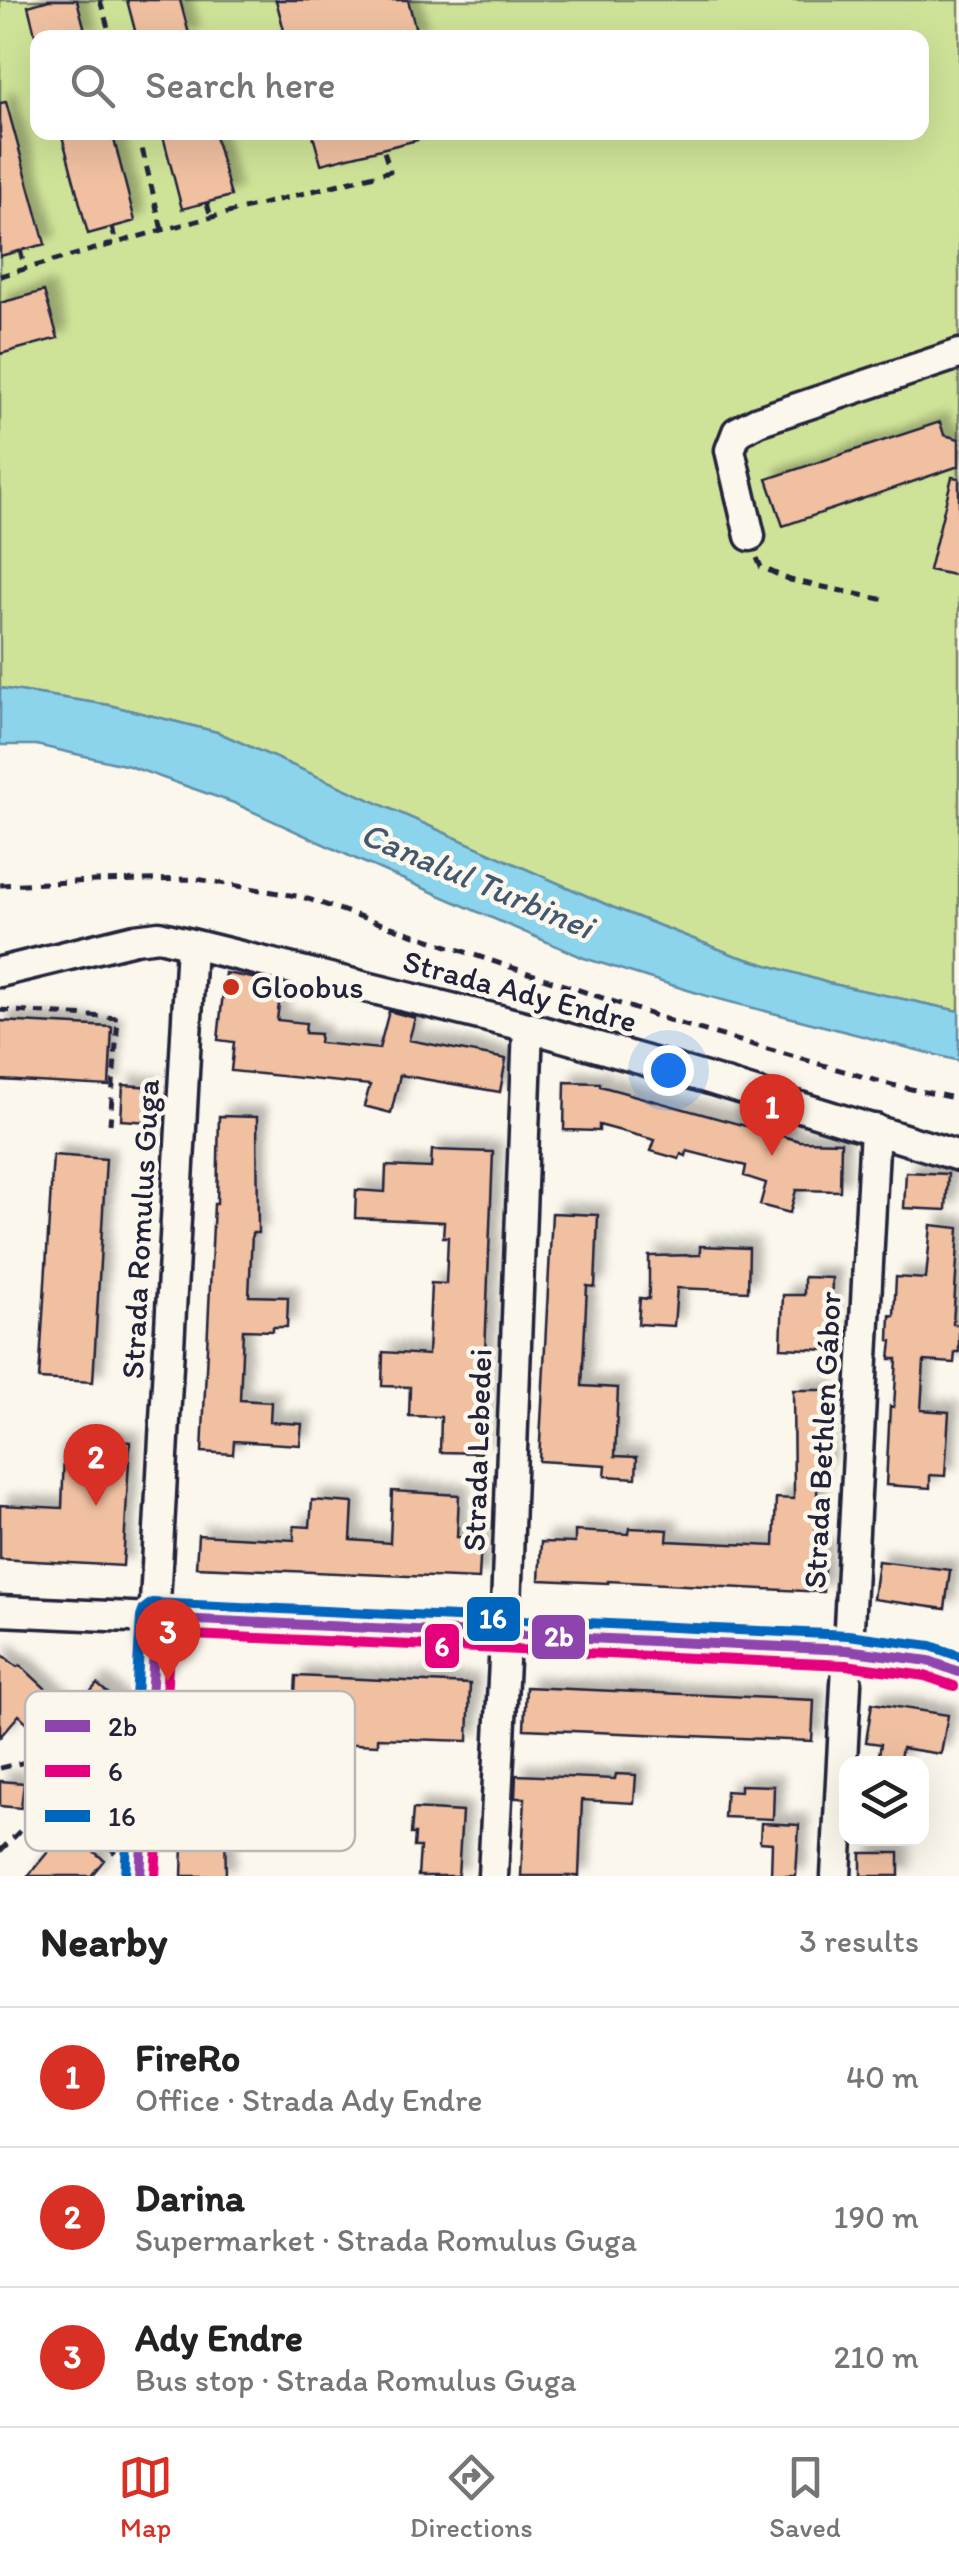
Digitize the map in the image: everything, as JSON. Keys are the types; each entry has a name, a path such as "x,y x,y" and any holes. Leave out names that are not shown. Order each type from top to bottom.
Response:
{"street":[{"path":"750,536 730,450 737,432 758,420 959,354"},
{"name":"Strada Ady Endre","path":"0,972 151,936 172,939 528,1027 959,1156"},
{"name":"Strada Romulus Guga","path":"149,1691 156,1618 191,946"},
{"name":"Strada Lebedei","path":"494,1876 528,1027"},
{"name":"Strada Bethlen Gábor","path":"836,1876 874,1129"},
{"path":"0,1611 847,1650 928,1661 959,1672"}],"path":[{"path":"100,0 109,30"},
{"path":"140,140 162,230"},
{"path":"0,276 390,171 383,148"},
{"path":"206,203 210,218"},
{"path":"112,227 116,243"},
{"path":"20,250 25,269"},
{"path":"750,536 761,567 790,580 890,602"},
{"path":"0,885 197,879 302,897 671,1021 892,1085 959,1099"},
{"path":"0,1010 118,1018 110,1124"},
{"path":"0,1768 25,1762"},
{"path":"0,1850 25,1825"}],"green space":[{"path":"0,0 959,0 959,1011 828,983 734,955 612,907 217,732 109,705 0,688"}],"water":[{"name":"Canalul Turbinei","path":"0,688 109,705 217,732 612,907 734,955 828,983 959,1011 959,1061 707,996 584,958 234,803 129,766 36,745 0,745"}],"building":[{"path":"49,0 77,0 85,30 34,30 28,6"},
{"path":"127,0 180,0 188,30 135,30"},
{"path":"276,0 408,0 416,30 284,30"},
{"path":"6,102 45,244 0,256 0,103"},
{"path":"63,140 114,140 135,221 88,234"},
{"path":"164,140 216,140 231,196 182,209"},
{"path":"314,140 417,140 321,164"},
{"path":"44,291 58,338 0,354 0,303"},
{"path":"940,422 944,435 959,439 959,466 783,526 767,479"},
{"path":"952,477 959,478 959,576 929,570"},
{"path":"225,973 274,982 273,996 280,996 277,1020 306,1023 305,1033 320,1034 319,1043 379,1049 389,1011 415,1018 409,1040 506,1059 500,1092 400,1075 391,1113 364,1106 370,1085 231,1071 234,1042 218,1040"},
{"path":"0,1021 112,1027 109,1086 0,1080"},
{"path":"565,1082 600,1083 800,1141 841,1142 840,1191 796,1190 790,1213 760,1205 766,1183 744,1176 746,1166 687,1151 679,1159 651,1151 655,1140 599,1125 599,1131 564,1130"},
{"path":"123,1085 153,1087 150,1122 121,1120"},
{"path":"219,1116 257,1117 258,1233 252,1233 249,1296 288,1297 287,1327 273,1327 273,1331 243,1330 240,1400 271,1402 270,1422 302,1424 300,1445 234,1441 233,1454 202,1452"},
{"path":"432,1150 493,1152 481,1453 440,1452 441,1417 409,1416 410,1387 382,1386 383,1352 428,1355 431,1283 446,1284 448,1237 443,1237 444,1222 355,1218 356,1190 385,1192 386,1166 431,1168"},
{"path":"53,1155 106,1159 93,1382 39,1379"},
{"path":"906,1172 948,1174 946,1210 904,1208"},
{"path":"552,1213 598,1215 595,1287 587,1286 582,1386 618,1388 615,1456 637,1457 636,1478 605,1476 606,1465 539,1461"},
{"path":"931,1225 959,1228 953,1324 959,1325 959,1352 955,1352 954,1363 924,1361 921,1410 949,1412 945,1476 930,1475 930,1488 886,1485 897,1359 890,1359 889,1340 896,1277 926,1279"},
{"path":"700,1246 749,1248 748,1291 677,1288 674,1326 638,1324 640,1298 649,1299 649,1256 700,1255"},
{"path":"804,1277 832,1278 830,1350 781,1348 783,1295 804,1295"},
{"path":"793,1390 825,1390 825,1468 818,1469 815,1548 825,1549 823,1592 539,1580 541,1542 575,1543 575,1531 629,1534 630,1528 668,1530 667,1541 774,1546 776,1498 794,1499"},
{"path":"80,1439 130,1442 123,1566 0,1559 0,1505 62,1508 64,1453 79,1454"},
{"path":"392,1491 459,1495 457,1537 481,1538 479,1579 196,1567 198,1535 294,1540 294,1526 310,1527 312,1500 353,1503 351,1540 390,1543"},
{"path":"878,1561 950,1570 945,1609 873,1599"},
{"path":"0,1653 48,1691 25,1691 25,1721 19,1715 0,1737"},
{"path":"296,1676 470,1684 468,1741 378,1738 378,1745 355,1744 355,1691 295,1691"},
{"path":"526,1687 814,1700 812,1741 524,1729"},
{"path":"872,1703 948,1715 941,1754 902,1748 900,1756 879,1756 881,1744 866,1742"},
{"path":"616,1774 636,1775 634,1803 582,1800 579,1876 521,1876 525,1798 515,1798 516,1775 615,1779"},
{"path":"0,1781 24,1783 21,1808 0,1806"},
{"path":"740,1785 774,1786 773,1819 724,1817 726,1791 740,1792"},
{"path":"413,1809 462,1812 458,1876 418,1876 420,1847 414,1847 415,1834 411,1834"},
{"path":"761,1823 799,1825 796,1876 771,1876 772,1843 760,1842"},
{"path":"49,1851 93,1851 104,1860 91,1876 28,1876"},
{"path":"183,1851 225,1851 226,1876 182,1876"},
{"path":"861,1853 899,1853 899,1876 861,1876"}],"transit line":[{"name":"16","path":"136,1691 141,1617 152,1603 848,1635 931,1646 959,1656"},
{"name":"2b","path":"156,1618 847,1650 929,1661 959,1672"},
{"name":"2b","path":"151,1691 156,1618"},
{"name":"6","path":"166,1691 170,1634 846,1665 925,1676 954,1686"},
{"name":"16","path":"125,1875 126,1851"},
{"name":"2b","path":"140,1876 142,1851"},
{"name":"6","path":"155,1876 157,1851"}],"place":[{"name":"Gloobus","path":"231,987"},
{"name":"FireRo","path":"772,1156"},
{"name":"Darina","path":"96,1506"},
{"name":"Ady Endre","path":"168,1681"}]}
